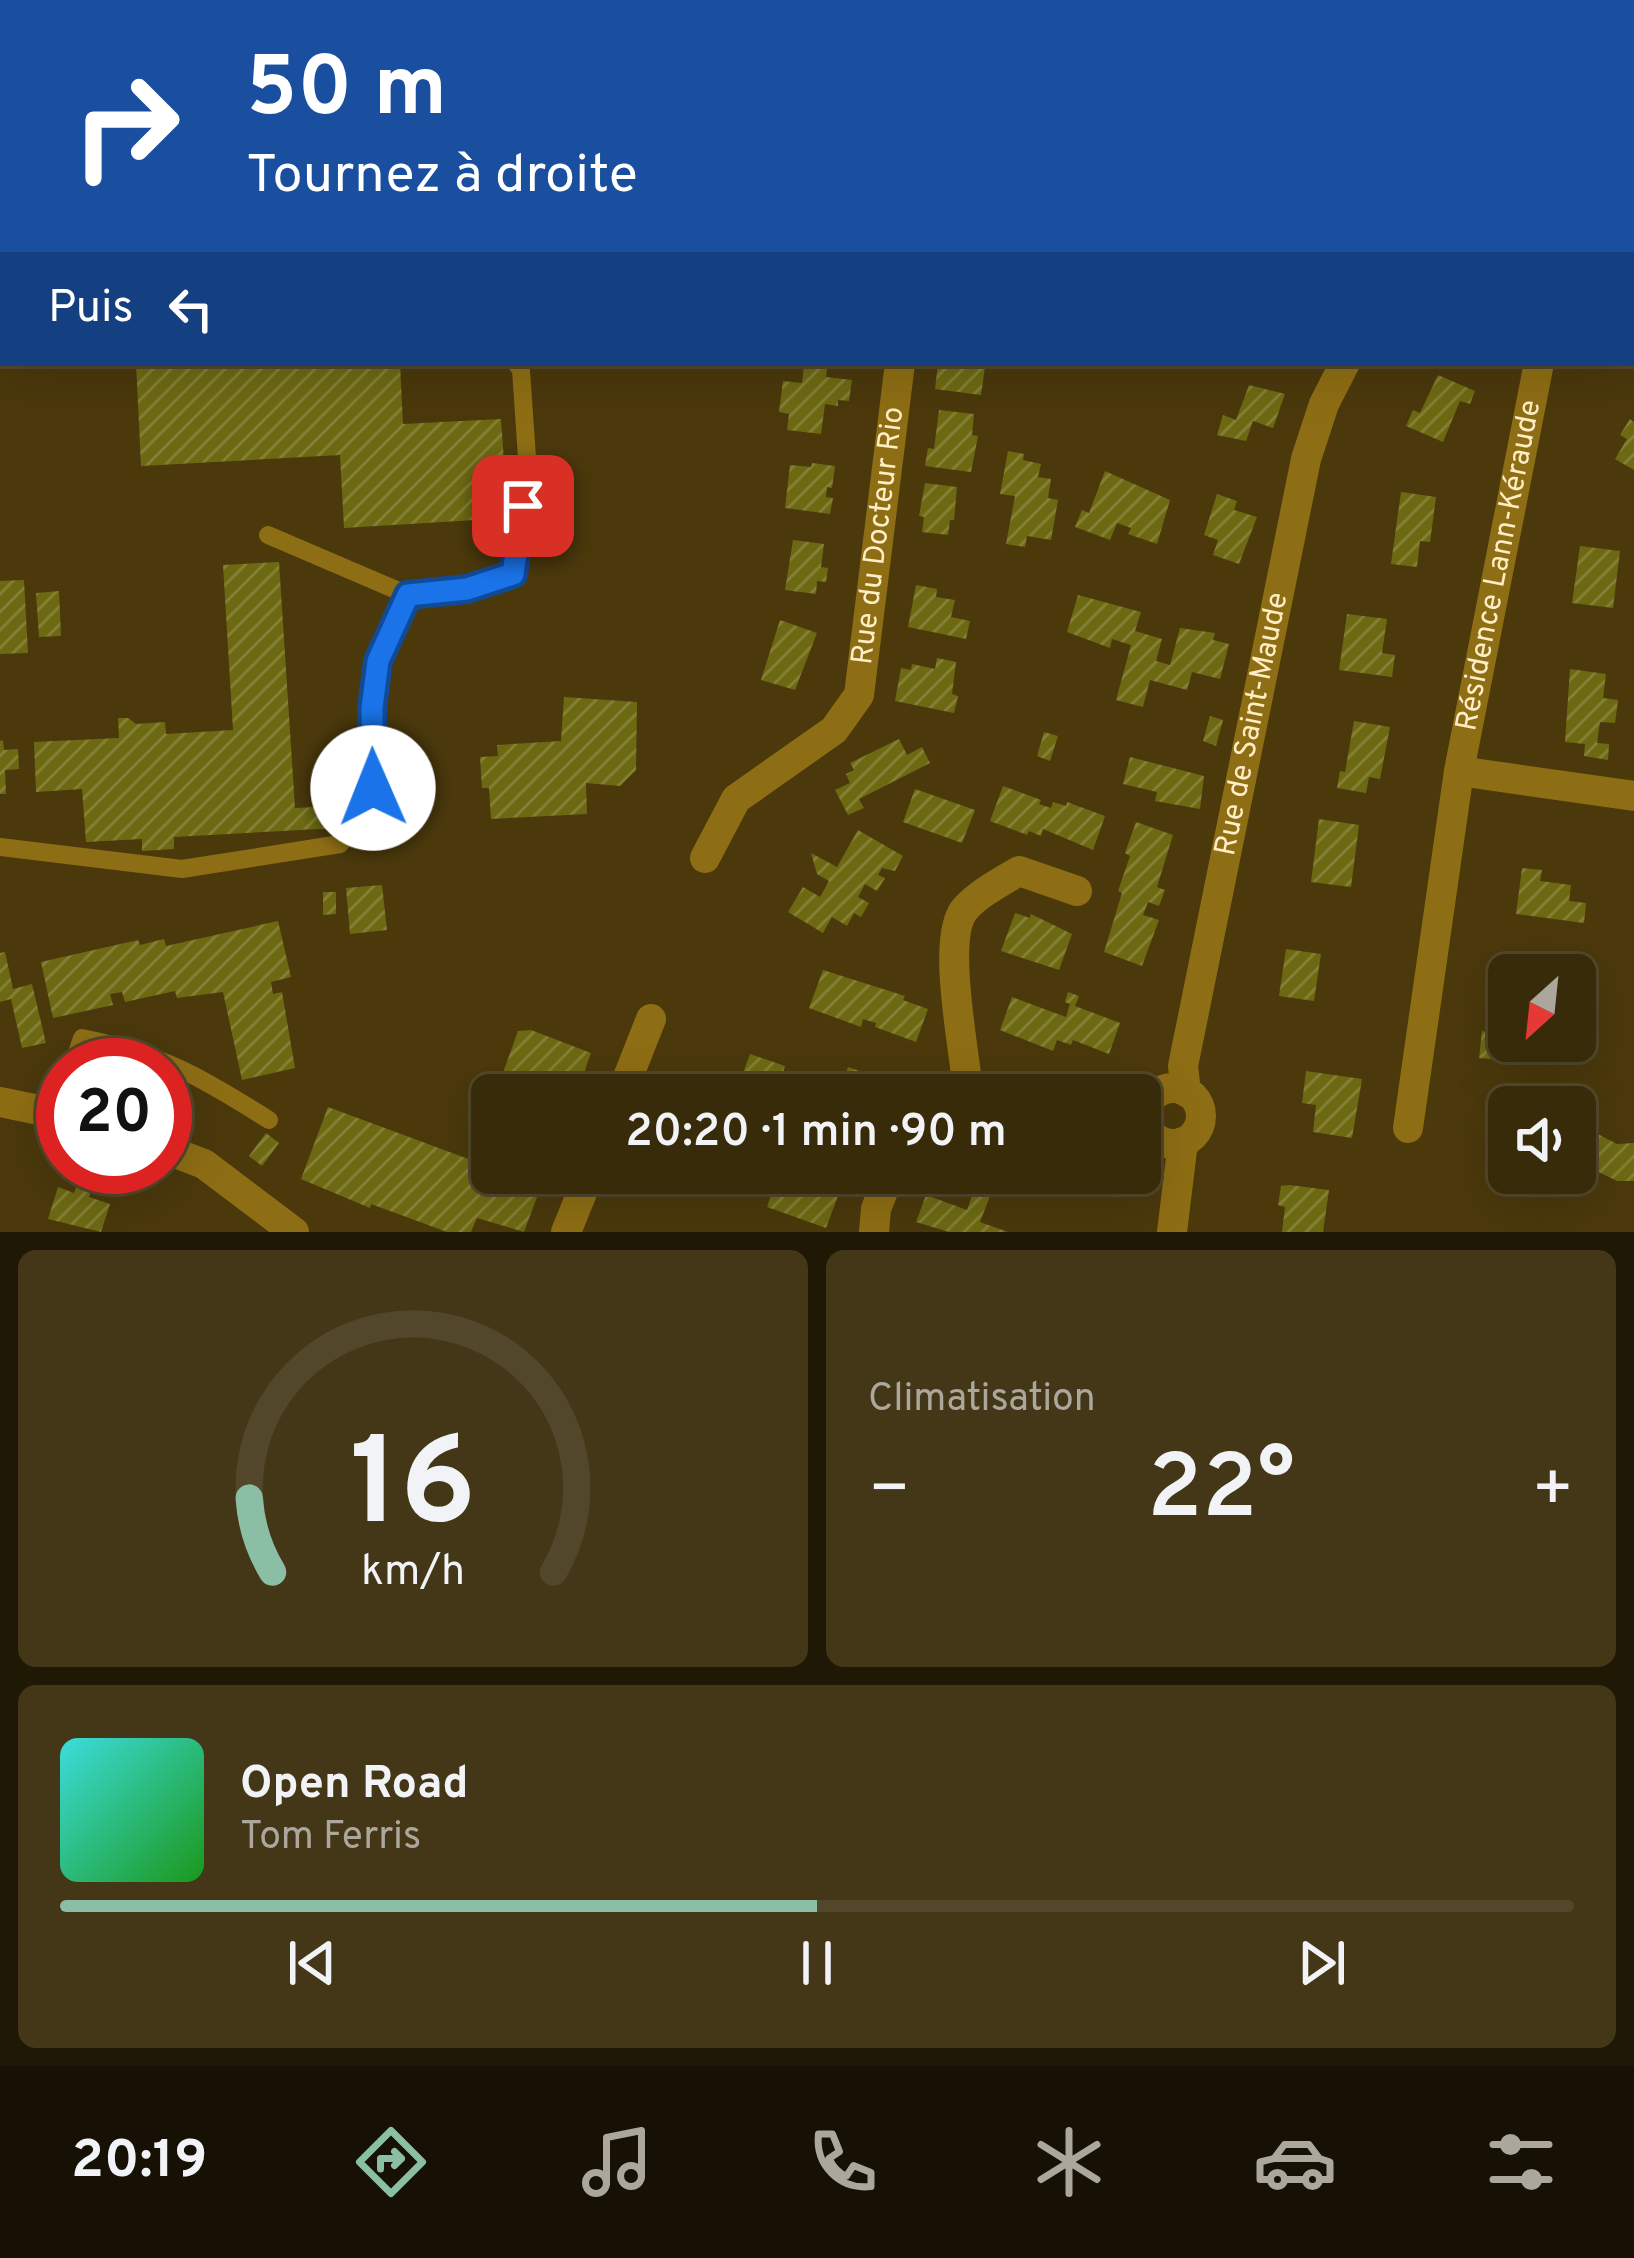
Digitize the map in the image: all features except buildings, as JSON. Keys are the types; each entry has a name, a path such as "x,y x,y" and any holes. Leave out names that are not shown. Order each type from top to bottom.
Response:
{"street":[{"name":"Rue du Docteur Rio","path":"705,858 736,799 834,730 859,695 900,366"},
{"name":"Rue de Saint-Maude","path":"1186,1091 1183,1066 1306,459 1324,404 1343,366"},
{"name":"Résidence Lann-Kéraude","path":"1408,1128 1459,771 1538,366"},
{"name":"Résidence Lann-Kéraude","path":"1459,771 1634,796"},
{"path":"960,1074 954,950 956,924 964,910 1019,871 1077,891"},
{"path":"629,1074 651,1018"},
{"path":"1161,1092 1186,1091 1199,1105 1201,1123 1183,1142 1172,1232"},
{"path":"0,1102 36,1106"},
{"path":"1161,1140 1183,1142"},
{"path":"192,1159 294,1232"},
{"path":"566,1232 581,1194"},
{"path":"874,1232 881,1194"}],"lane":[{"path":"268,535 408,595 467,589 513,574 528,472 518,366"},
{"path":"0,847 182,869 340,844 373,788 372,708 378,661 408,595"},
{"path":"192,1072 269,1120"}],"route":[{"path":"373,788 372,708 378,661 408,595 467,589 513,574 523,506"}]}
